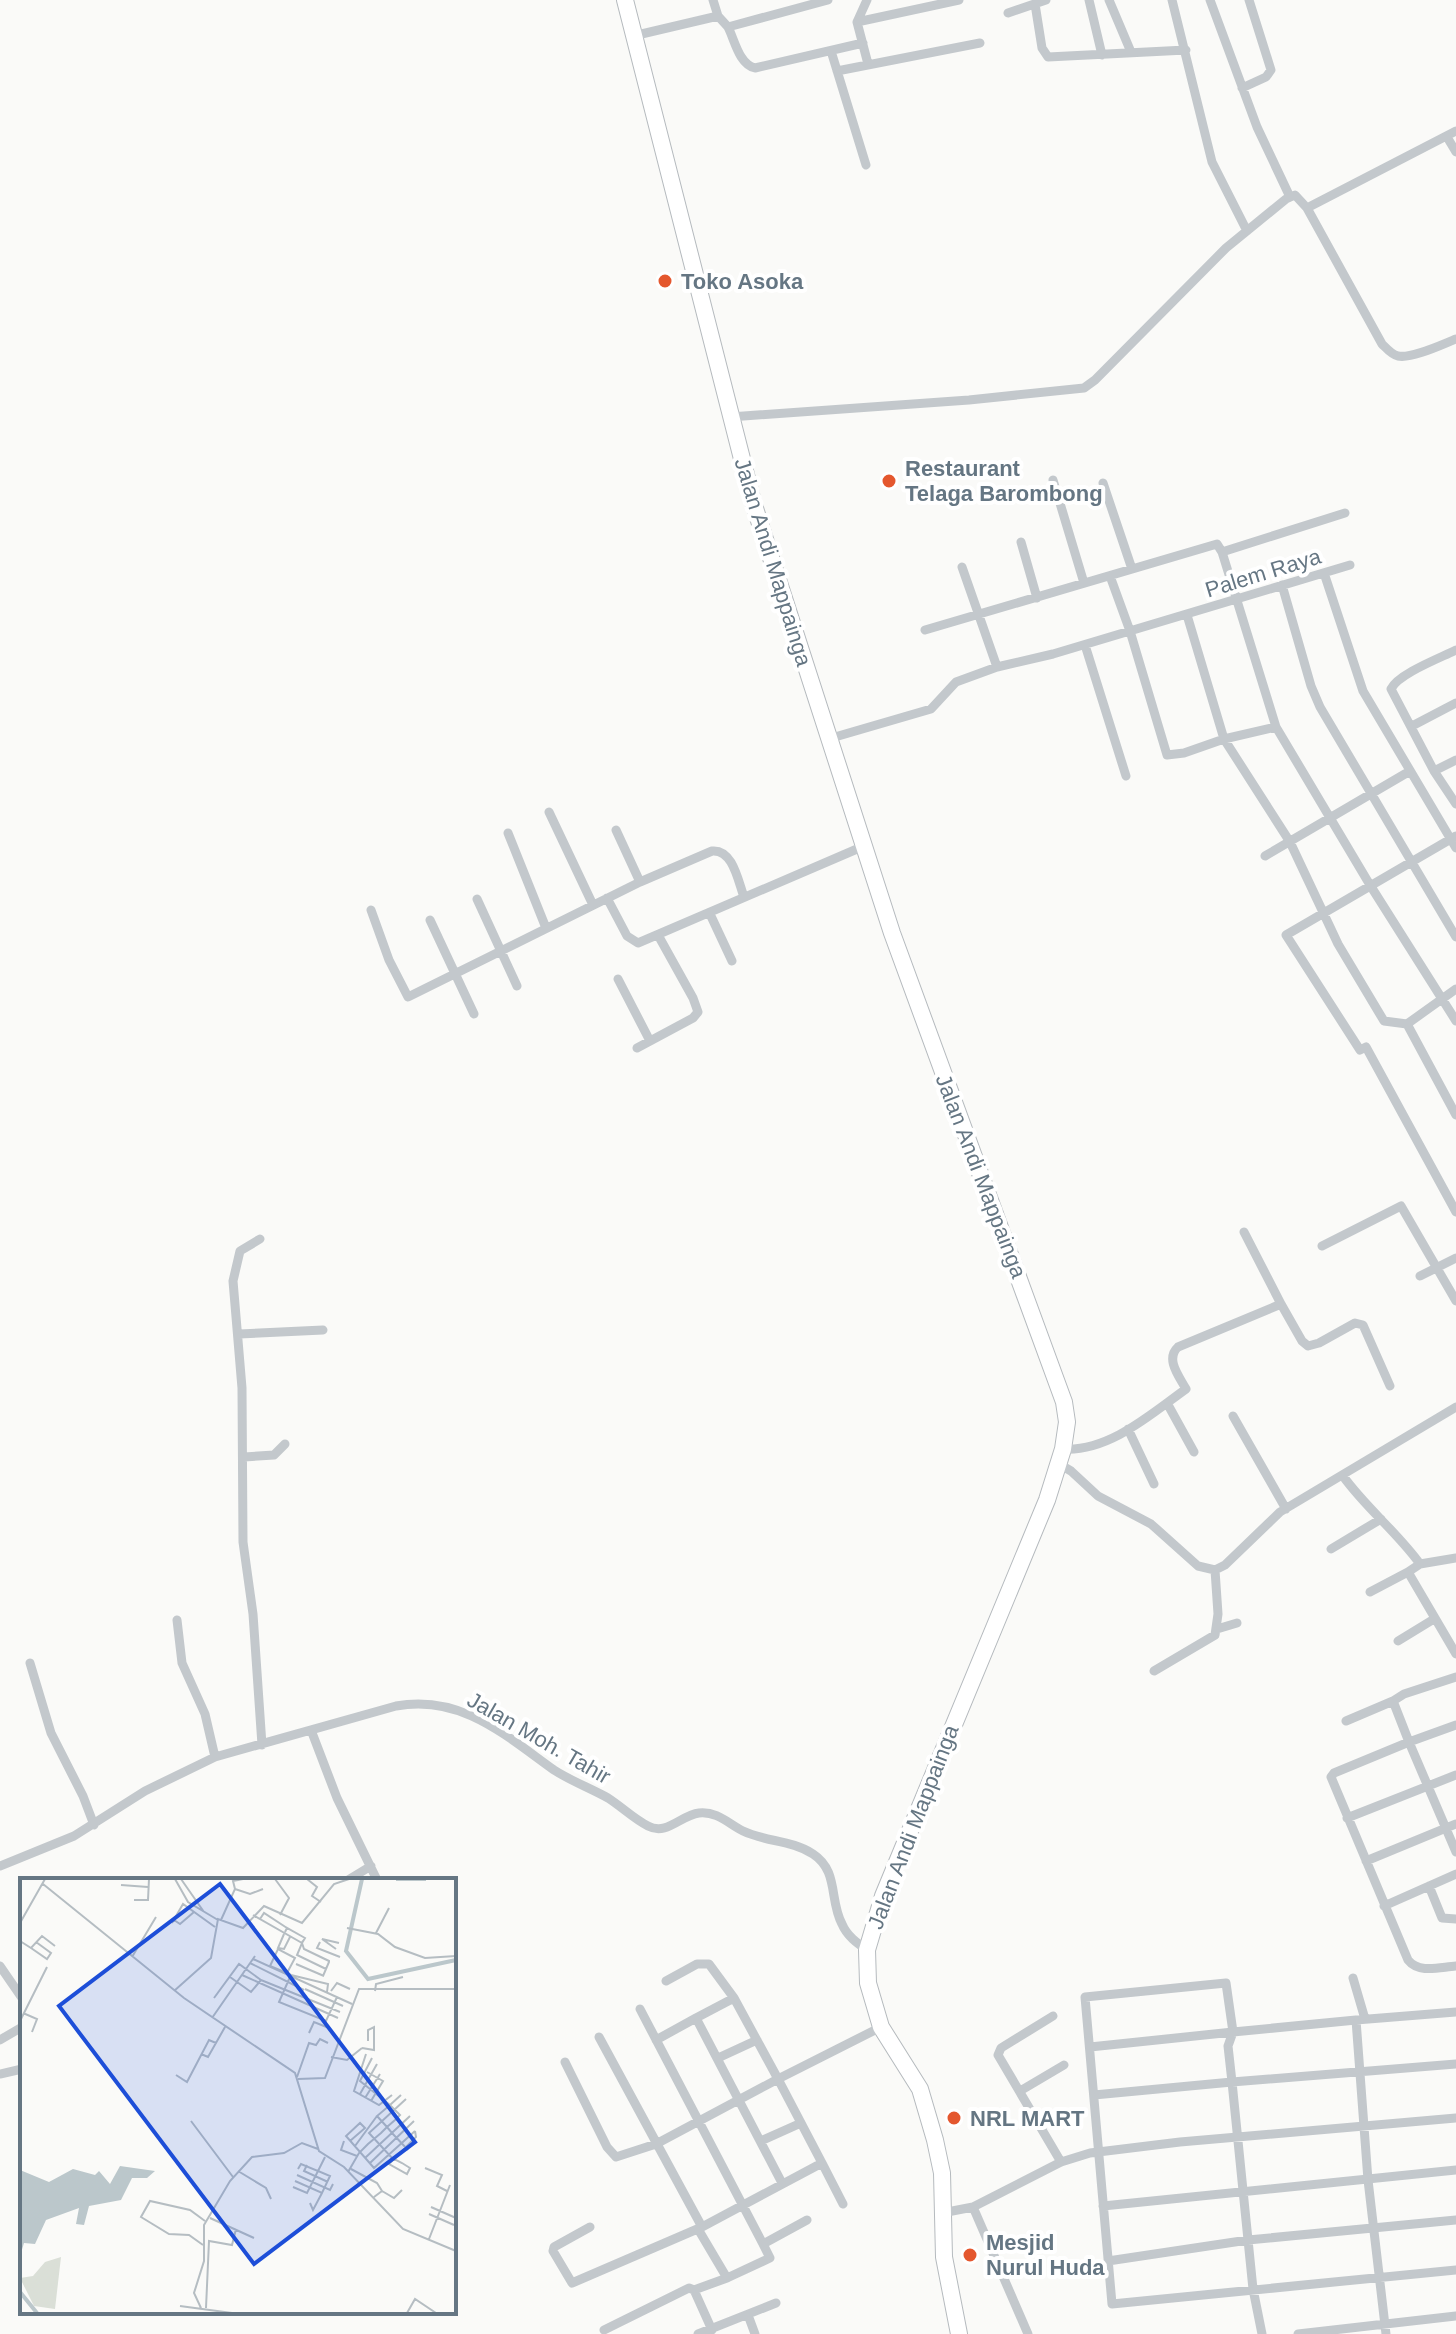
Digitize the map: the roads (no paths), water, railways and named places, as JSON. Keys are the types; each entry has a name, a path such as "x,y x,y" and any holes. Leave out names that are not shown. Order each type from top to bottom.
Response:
{"main road":[{"name":"Jalan Andi Mappainga","path":"625,0 753,502 864,846 940,1068 1059,1384 1067,1422 1061,1456 1043,1509 883,1896 867,1950 868,1983 881,2027 910,2071 925,2105 942,2173 944,2257 959,2334"}],"street":[{"path":"713,0 718,16 728,27 743,62 748,66 755,68 863,43"},
{"path":"728,27 828,0"},
{"path":"867,0 857,22 868,64"},
{"path":"857,22 959,0"},
{"path":"1008,13 1046,0"},
{"path":"1089,0 1102,55"},
{"path":"1109,0 1131,52"},
{"path":"1172,0 1212,162 1247,231"},
{"path":"1210,0 1257,127 1290,197"},
{"path":"1242,88 1266,77 1271,70 1249,0"},
{"path":"1035,4 1045,55 1053,58 1186,50"},
{"path":"633,36 718,16"},
{"path":"837,71 980,43"},
{"path":"831,51 866,165"},
{"path":"1307,208 1451,134 1456,152"},
{"path":"730,417 969,400 1084,388 1217,257 1290,197 1298,197 1307,208 1382,344 1390,352 1407,356 1456,339"},
{"path":"1053,480 1084,583"},
{"path":"1103,483 1132,569"},
{"path":"1222,552 1345,513"},
{"path":"1021,542 1037,598"},
{"path":"925,630 1218,545 1276,727 1456,1021"},
{"name":"Palem Raya","path":"828,739 931,709 956,682 997,667 1085,645 1350,565"},
{"path":"962,567 997,667"},
{"path":"1324,573 1359,680 1454,841 1412,861 1286,935 1360,1050 1366,1047 1456,1212"},
{"path":"1110,576 1130,631 1164,749 1169,756 1276,727"},
{"path":"1282,585 1320,707 1456,937"},
{"path":"1187,615 1224,739 1290,842 1348,963 1384,1021 1407,1024 1456,989"},
{"path":"1085,645 1126,776"},
{"path":"1456,650 1393,685 1392,692 1434,771 1456,804"},
{"path":"1412,726 1456,703"},
{"path":"1434,771 1456,760"},
{"path":"1265,856 1410,771"},
{"path":"549,812 593,905"},
{"path":"616,830 640,882"},
{"path":"508,833 546,928"},
{"path":"607,898 623,930 633,942 638,943 864,846"},
{"path":"371,910 389,960 408,997 640,882 718,850 726,854 744,897"},
{"path":"477,899 517,986"},
{"path":"710,914 732,961"},
{"path":"430,920 474,1014"},
{"path":"637,1048 693,1018 698,1012 658,935"},
{"path":"618,979 650,1041"},
{"path":"1407,1024 1456,1115"},
{"path":"1322,1246 1401,1206 1456,1301"},
{"path":"1244,1232 1302,1341 1308,1346 1355,1323 1363,1325 1390,1386"},
{"path":"260,1239 240,1251 233,1281 239,1334 244,1457 243,1542 253,1614 262,1745"},
{"path":"1420,1276 1456,1258"},
{"path":"1281,1304 1176,1349 1172,1359 1186,1389 1128,1429 1061,1456 1071,1471 1098,1496 1151,1524 1198,1566 1215,1570 1225,1565 1286,1509 1456,1407"},
{"path":"239,1334 323,1330"},
{"path":"1167,1403 1194,1452"},
{"path":"1233,1416 1286,1509"},
{"path":"1128,1429 1154,1484"},
{"path":"244,1457 274,1455 285,1444"},
{"path":"1343,1476 1397,1534 1420,1564"},
{"path":"1331,1549 1381,1519"},
{"path":"1370,1592 1420,1564 1456,1558"},
{"path":"1154,1671 1213,1638 1217,1629 1215,1570"},
{"path":"1408,1572 1456,1654"},
{"path":"1398,1641 1434,1619"},
{"path":"177,1620 182,1663 205,1714 215,1757"},
{"path":"1217,1629 1237,1623"},
{"path":"30,1663 51,1733 94,1825"},
{"path":"1346,1721 1404,1694 1456,1677"},
{"path":"1393,1701 1456,1852"},
{"name":"Jalan Moh. Tahir","path":"0,1866 74,1836 145,1791 215,1757 417,1702 456,1709 506,1735 554,1769 653,1828 666,1828 690,1815 707,1813 755,1836 804,1848 826,1866 842,1925 867,1950"},
{"path":"1456,1725 1333,1774 1332,1779 1411,1965 1423,1969 1456,1966"},
{"path":"311,1730 337,1798 376,1878"},
{"path":"1347,1818 1456,1775"},
{"path":"1366,1861 1456,1824"},
{"path":"351,1878 371,1866"},
{"path":"1384,1906 1456,1874"},
{"path":"1429,1886 1442,1918 1456,1919"},
{"path":"666,1981 697,1964 709,1964 734,1998 843,2204"},
{"path":"0,1966 20,1995"},
{"path":"1353,1978 1360,2019 1359,2071 1368,2180 1386,2330"},
{"path":"1262,2334 1253,2289 1242,2192 1228,2046 1233,2032 1226,1983 1085,1997 1112,2304 1253,2289 1380,2276 1456,2270"},
{"path":"656,2040 734,1998"},
{"path":"604,2330 689,2288 694,2290 727,2278 770,2258 640,2009"},
{"path":"1090,2047 1456,2012"},
{"path":"1053,2016 999,2051 998,2055 1061,2162"},
{"path":"696,2018 782,2183"},
{"path":"565,2062 612,2154 623,2157 656,2144 881,2027"},
{"path":"0,2040 20,2028"},
{"path":"599,2037 727,2278"},
{"path":"718,2058 757,2040"},
{"path":"1094,2095 1456,2064"},
{"path":"1020,2091 1064,2065"},
{"path":"0,2074 20,2069"},
{"path":"942,2213 973,2207 1061,2162 1099,2152 1456,2118"},
{"path":"761,2141 801,2123"},
{"path":"590,2227 554,2247 572,2283 700,2228 822,2163"},
{"path":"1103,2206 1456,2170"},
{"path":"973,2207 1028,2334"},
{"path":"763,2244 807,2220"},
{"path":"1108,2261 1248,2240 1456,2220"},
{"path":"694,2290 713,2331"},
{"path":"698,2334 713,2331 776,2303"},
{"path":"748,2315 755,2334"},
{"path":"1298,2334 1386,2330 1456,2316"}],"place":[{"name":"Toko Asoka","path":"665,281"},
{"name":"Restaurant Telaga Barombong","path":"889,481"},
{"name":"NRL MART","path":"954,2118"},
{"name":"Mesjid Nurul Huda","path":"970,2255"}]}
